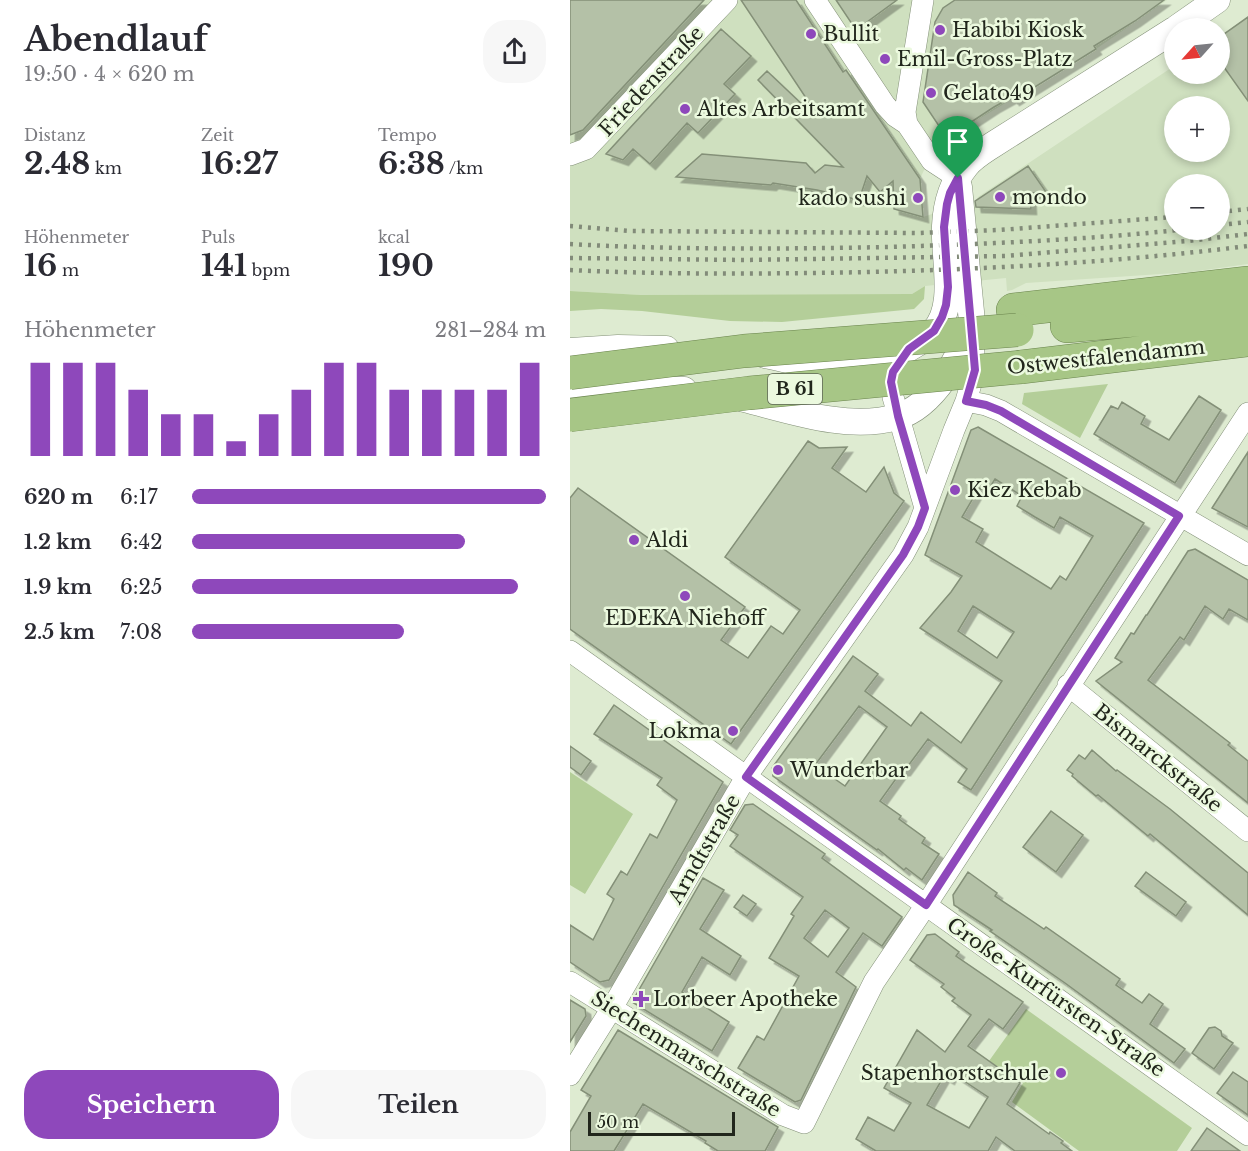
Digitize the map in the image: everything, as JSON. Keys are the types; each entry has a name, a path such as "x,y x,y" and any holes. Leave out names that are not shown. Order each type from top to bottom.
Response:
{"highway":[{"name":"B 61","path":"570,373 744,351 937,319 1015,320 1248,283"},
{"name":"Ostwestfalendamm","path":"1015,320 1248,310"},
{"name":"Ostwestfalendamm","path":"570,415 749,393 1097,358 1248,340"},
{"name":"B 61","path":"1097,358 1200,362 1248,361"}],"street":[{"name":"Friedenstraße","path":"570,155 586,149 727,0"},
{"path":"815,0 885,105 895,116 908,124"},
{"path":"923,0 905,112 908,124 932,161 958,178"},
{"path":"1192,18 1217,0"},
{"path":"570,351 618,348 723,350 772,356 809,367 838,371 877,364 909,349 934,331 946,305 948,287 944,227 947,204 958,178 970,161 1164,37"},
{"name":"Arndtstraße","path":"570,1075 612,1008 746,777 903,555 918,527 966,401 975,370 958,178"},
{"name":"Arndtstraße","path":"898,416 917,406 934,391 960,353 972,322"},
{"path":"909,349 893,372 891,382 898,416 925,508"},
{"path":"570,390 640,388 696,390 726,394 831,419 858,422 898,416"},
{"path":"966,401 1001,411 1248,555"},
{"path":"926,905 1248,413"},
{"name":"Große-Kurfürsten-Straße","path":"570,651 1248,1135"},
{"name":"Bismarckstraße","path":"1068,685 1248,831"},
{"name":"Siechenmarschstraße","path":"570,982 783,1115 804,1123 874,982 926,905"}],"shaded area":[{"path":"570,0 1167,0 1096,49 947,138 928,161 920,179 923,217 947,209 980,207 976,201 978,197 1164,73 1164,84 1230,84 1230,29 1248,17 1248,264 1191,272 1026,283 1007,291 1006,278 925,286 912,294 641,295 570,291"},
{"path":"925,286 924,299 914,309 782,322 730,321 642,311 601,309 570,311 570,291 641,295 912,294"},
{"path":"1108,384 1080,438 1022,404 1024,393"},
{"path":"570,772 633,814 585,894 570,885"},
{"name":"Stapenhorstschule","path":"1026,1009 1192,1128 1177,1151 1079,1151 1012,1102 1023,1083 989,1061"}],"building":[{"path":"570,0 704,0 583,130 570,135"},
{"path":"741,0 796,0 843,72 846,70 920,179 923,217 894,209 893,181 880,192 867,176 859,200 773,183 771,185 676,177 702,154 806,163 815,173 825,165 843,167 758,80 767,71 806,108 810,104"},
{"path":"836,0 897,0 856,30"},
{"path":"955,0 1164,0 1094,46 1096,49 1014,100 1012,97 994,107 947,138 923,102 935,22 943,8"},
{"path":"1248,17 1248,101 1230,76 1230,30"},
{"name":"Altes Arbeitsamt","path":"721,29 751,56 724,84 735,94 698,133 687,123 650,164 633,149 623,160 606,154"},
{"path":"1028,166 1046,192 1030,193 1031,209 976,207 975,201"},
{"path":"1199,396 1221,410 1175,483 1094,434 1111,406 1118,409 1122,402 1145,416 1141,424 1169,440"},
{"path":"978,427 1144,523 971,790 958,782 967,769 928,739 880,801 901,816 899,819 925,838 922,843 939,854 922,880 906,868 904,870 878,849 773,776 772,768 853,656 878,674 865,691 911,726 921,712 961,743 1002,681 920,628 962,576 925,555 971,430","holes":["995,479 1022,496 1017,506 1035,517 1054,528 1060,517 1093,536 1066,580 1060,576 1051,589 976,542 983,529 962,517 979,488 987,492","973,606 1014,632 997,658 958,631","859,706 887,727 845,786 815,765"]},
{"path":"808,441 819,448 847,447 832,468 866,492 884,467 894,493 904,501 731,744 570,629 570,498 578,488 745,607 721,640 748,658 771,626 783,634 800,610 725,557"},
{"path":"1248,452 1248,527 1212,508"},
{"path":"1195,549 1248,580 1248,620 1229,609 1223,619 1205,606 1184,640 1180,637 1148,680 1230,743 1228,745 1248,761 1248,803 1096,681 1122,662 1115,658 1131,633 1134,634 1188,551"},
{"path":"614,705 723,782 609,980 600,982 570,962 570,925 593,940 614,899 607,894 621,871 627,875 650,834 657,838 677,800 657,785 662,778 594,734"},
{"path":"570,746 591,761 581,775 570,767"},
{"path":"1092,750 1116,771 1170,809 1248,873 1248,915 1150,834 1148,836 1072,776 1073,774 1067,770 1079,755 1085,759"},
{"path":"753,804 825,854 822,858 902,917 882,946 863,933 836,972 856,987 801,1100 795,1102 738,1068 757,1036 764,1040 799,976 769,958 794,916 791,914 803,897 730,846 738,835 730,830 745,805","holes":["825,910 849,928 828,957 804,938"]},
{"path":"1051,811 1083,835 1056,872 1023,847"},
{"path":"968,872 997,893 995,896 1044,929 1046,927 1120,979 1116,985 1142,1003 1149,994 1163,1004 1150,1024 1185,1049 1174,1063 990,931 992,930 954,905 953,895"},
{"path":"1146,872 1186,902 1176,916 1135,886"},
{"path":"703,878 724,890 700,929 741,956 730,975 702,957 682,992 729,1022 712,1051 632,1002"},
{"path":"743,895 756,904 747,916 734,907"},
{"path":"935,934 959,952 956,956 1023,1002 1003,1029 989,1019 968,1046 1020,1083 1007,1104 1049,1134 1050,1132 1063,1141 1061,1143 1072,1151 1015,1151 996,1137 988,1151 876,1151 856,1139 868,1117 894,1131 911,1103 884,1088 917,1030 945,1052 971,1015 952,1001 955,998 941,987 944,984 910,960 927,935","holes":["952,1073 988,1097 969,1128 927,1105 944,1076 949,1079"]},
{"path":"570,1000 585,1009 586,1016 570,1042"},
{"path":"1215,1027 1221,1031 1222,1036 1233,1043 1214,1069 1192,1053 1209,1028"},
{"path":"618,1030 778,1127 765,1151 718,1151 705,1143 706,1141 643,1104 614,1151 570,1151 570,1132 591,1096 581,1090"},
{"path":"1233,1072 1248,1082 1248,1115 1217,1093"},
{"path":"1207,1128 1240,1151 1191,1151"}],"railway":[{"path":"1230,211 1248,209"},
{"path":"570,226 631,231 919,233 999,230 1164,218"},
{"path":"1230,224 1248,222"},
{"path":"570,244 729,248 888,247 1033,241 1164,231"},
{"path":"570,258 743,260 1005,256 1248,234"},
{"path":"570,270 721,274 921,270 1085,262 1248,246"}],"place":[{"name":"Habibi Kiosk","path":"940,30"},
{"name":"Bullit","path":"811,34"},
{"name":"Emil-Gross-Platz","path":"885,59"},
{"name":"Gelato49","path":"931,93"},
{"name":"Altes Arbeitsamt","path":"685,109"},
{"name":"mondo","path":"1000,197"},
{"name":"kado sushi","path":"918,198"},
{"name":"Kiez Kebab","path":"955,490"},
{"name":"Aldi","path":"634,540"},
{"name":"EDEKA Niehoff","path":"685,596"},
{"name":"Lokma","path":"733,731"},
{"name":"Wunderbar","path":"778,770"},
{"name":"Lorbeer Apotheke","path":"641,999"},
{"name":"Stapenhorstschule","path":"1061,1073"}],"route":[{"path":"958,178 975,370 966,401 1001,411 1179,516 926,905 746,777 903,555 925,508 898,416 891,382 893,372 909,349 934,331 946,305 948,287 944,227 950,193 958,178"}]}
